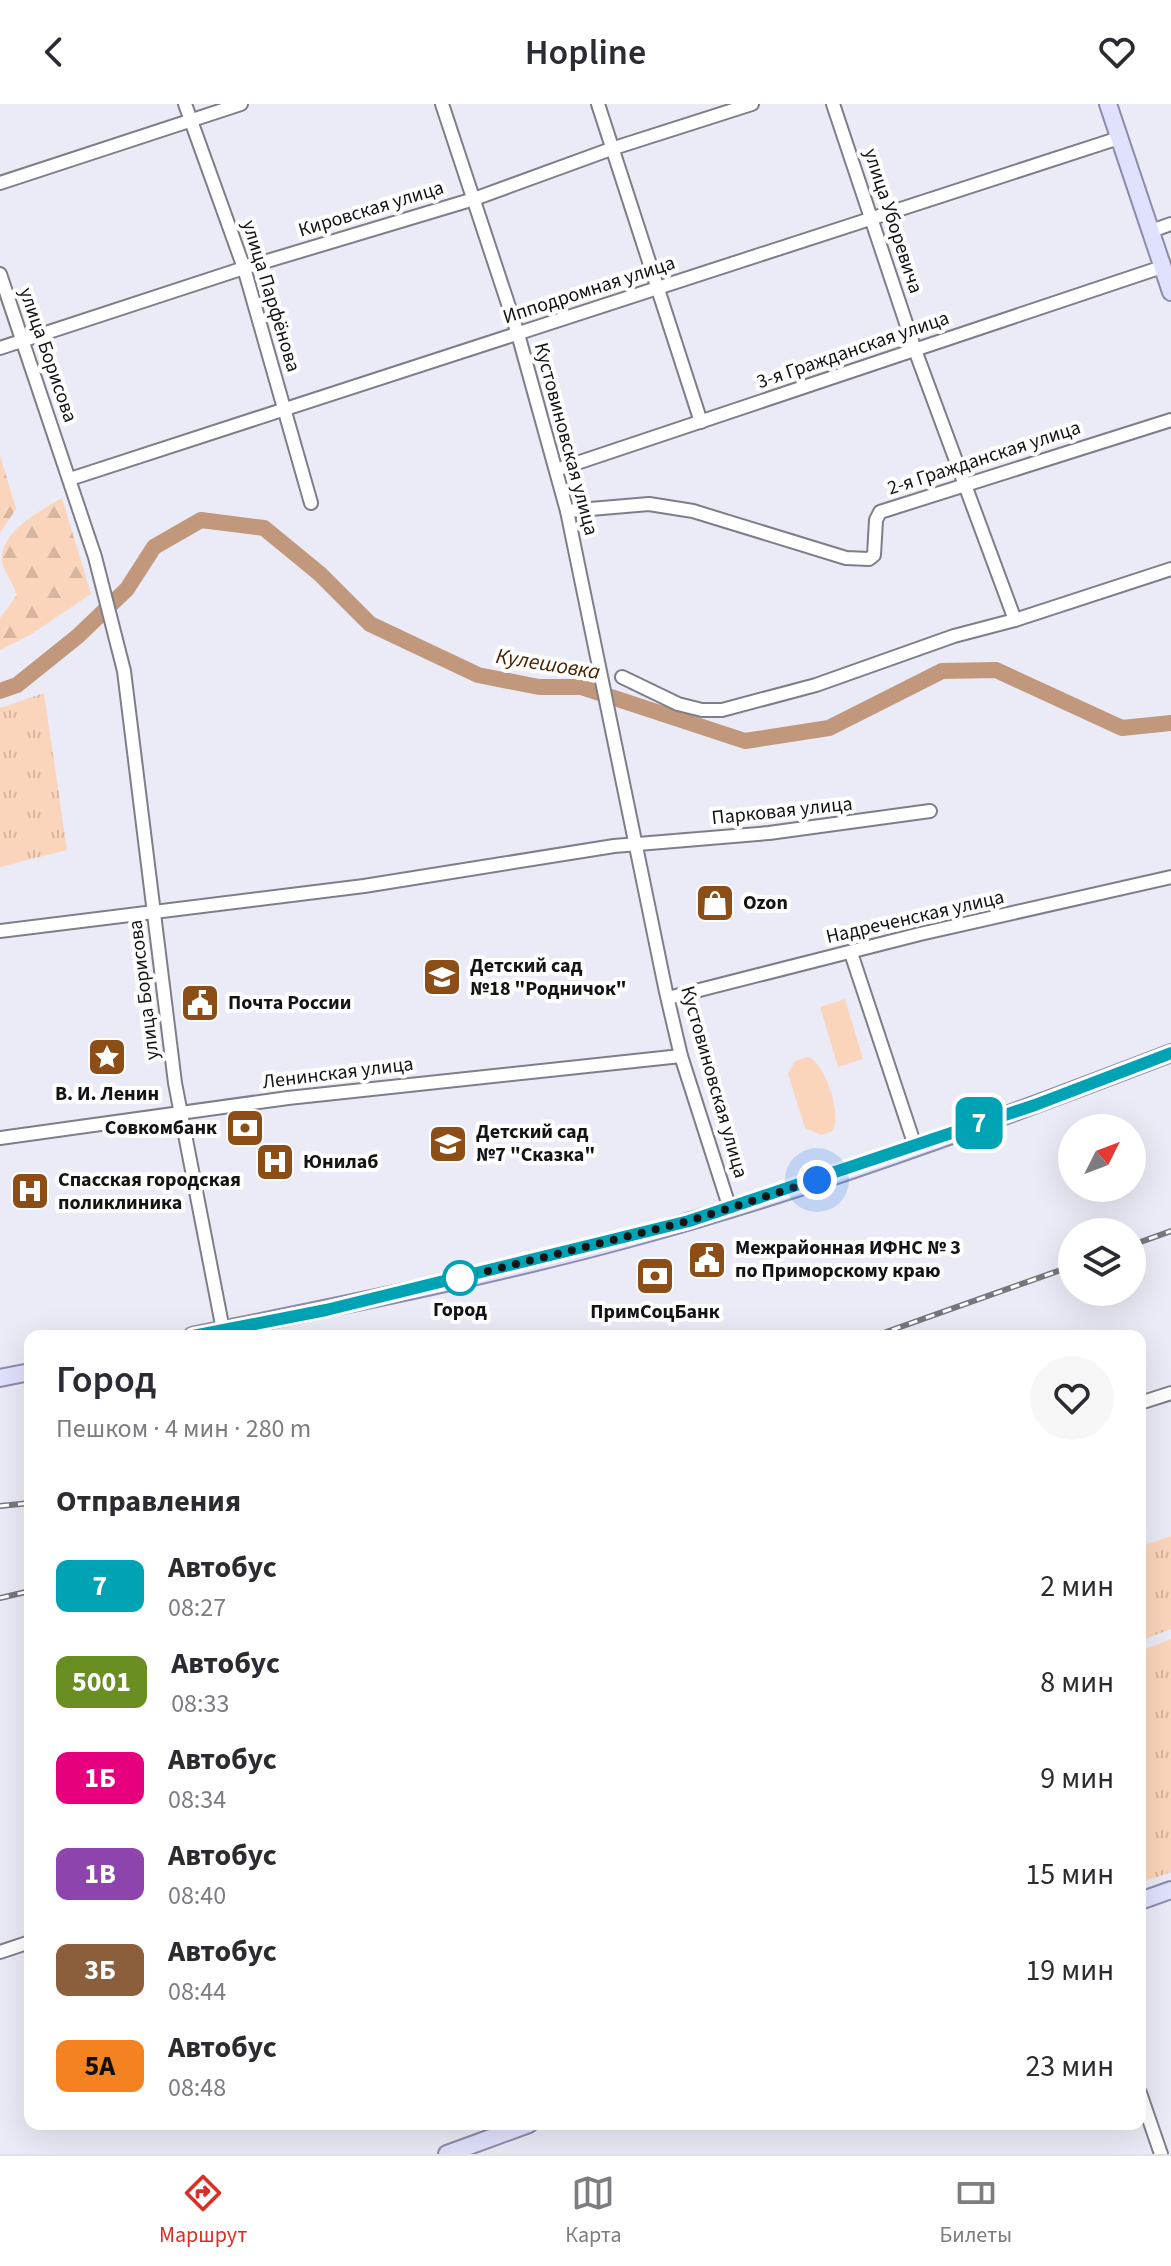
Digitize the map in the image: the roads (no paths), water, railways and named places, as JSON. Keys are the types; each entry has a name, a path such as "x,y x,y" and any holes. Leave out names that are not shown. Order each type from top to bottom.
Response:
{"main road":[{"path":"1108,104 1171,292"},
{"path":"223,1330 476,1274 730,1209 1171,1053"},
{"path":"0,1378 24,1373"},
{"path":"1146,1899 1171,1890"},
{"path":"447,2154 491,2131"}],"street":[{"name":"улица Парфёнова","path":"185,104 244,268 311,503"},
{"path":"0,183 241,104"},
{"name":"Кустовиновская улица","path":"442,104 518,334 567,511 681,1056 730,1209"},
{"path":"598,104 701,422"},
{"name":"Кировская улица","path":"0,348 244,268 474,199 611,149 752,104"},
{"name":"улица Уборевича","path":"833,104 915,350 1015,620"},
{"name":"Ипподромная улица","path":"70,479 1119,138"},
{"path":"1151,231 1171,224"},
{"name":"3-я Гражданская улица","path":"556,470 1162,267"},
{"name":"улица Борисова","path":"0,274 70,479 117,644 140,777 175,1083 223,1330"},
{"name":"2-я Гражданская улица","path":"567,511 649,504 693,511 862,560 874,555 876,520 880,512 1171,420"},
{"path":"622,677 678,704 716,711 802,689 954,636 1015,620 1171,569"},
{"name":"Парковая улица","path":"155,909 335,890 637,844 769,833 930,811"},
{"name":"Надреченская улица","path":"668,998 1171,877"},
{"path":"0,931 155,909"},
{"path":"851,953 915,1146"},
{"name":"Ленинская улица","path":"0,1138 182,1111 681,1056"},
{"path":"1146,1401 1171,1393"},
{"path":"0,1952 24,1944"},
{"path":"1146,2110 1161,2154"}],"waterway":[{"name":"Кулешовка","path":"0,691 17,685 78,636 127,589 154,547 201,520 264,528 320,574 370,624 478,675 539,687 581,687 745,741 829,728 942,671 996,670 1122,728 1171,723"}],"railway":[{"path":"1146,1240 1171,1231"},
{"path":"892,1330 1058,1271"},
{"path":"0,1506 24,1504"},
{"path":"0,1598 24,1592"}],"place":[{"name":"Ozon","path":"715,903"},
{"name":"Детский сад №18 \"Родничок\"","path":"442,977"},
{"name":"Почта России","path":"200,1003"},
{"name":"В. И. Ленин","path":"107,1057"},
{"name":"Совкомбанк","path":"245,1128"},
{"name":"Детский сад №7 \"Сказка\"","path":"448,1144"},
{"name":"Юнилаб","path":"275,1162"},
{"name":"Спасская городская поликлиника","path":"30,1191"},
{"name":"Межрайонная ИФНС № 3 по Приморскому краю","path":"707,1260"},
{"name":"ПримСоцБанк","path":"655,1276"},
{"name":"Город","path":"460,1278"}]}
